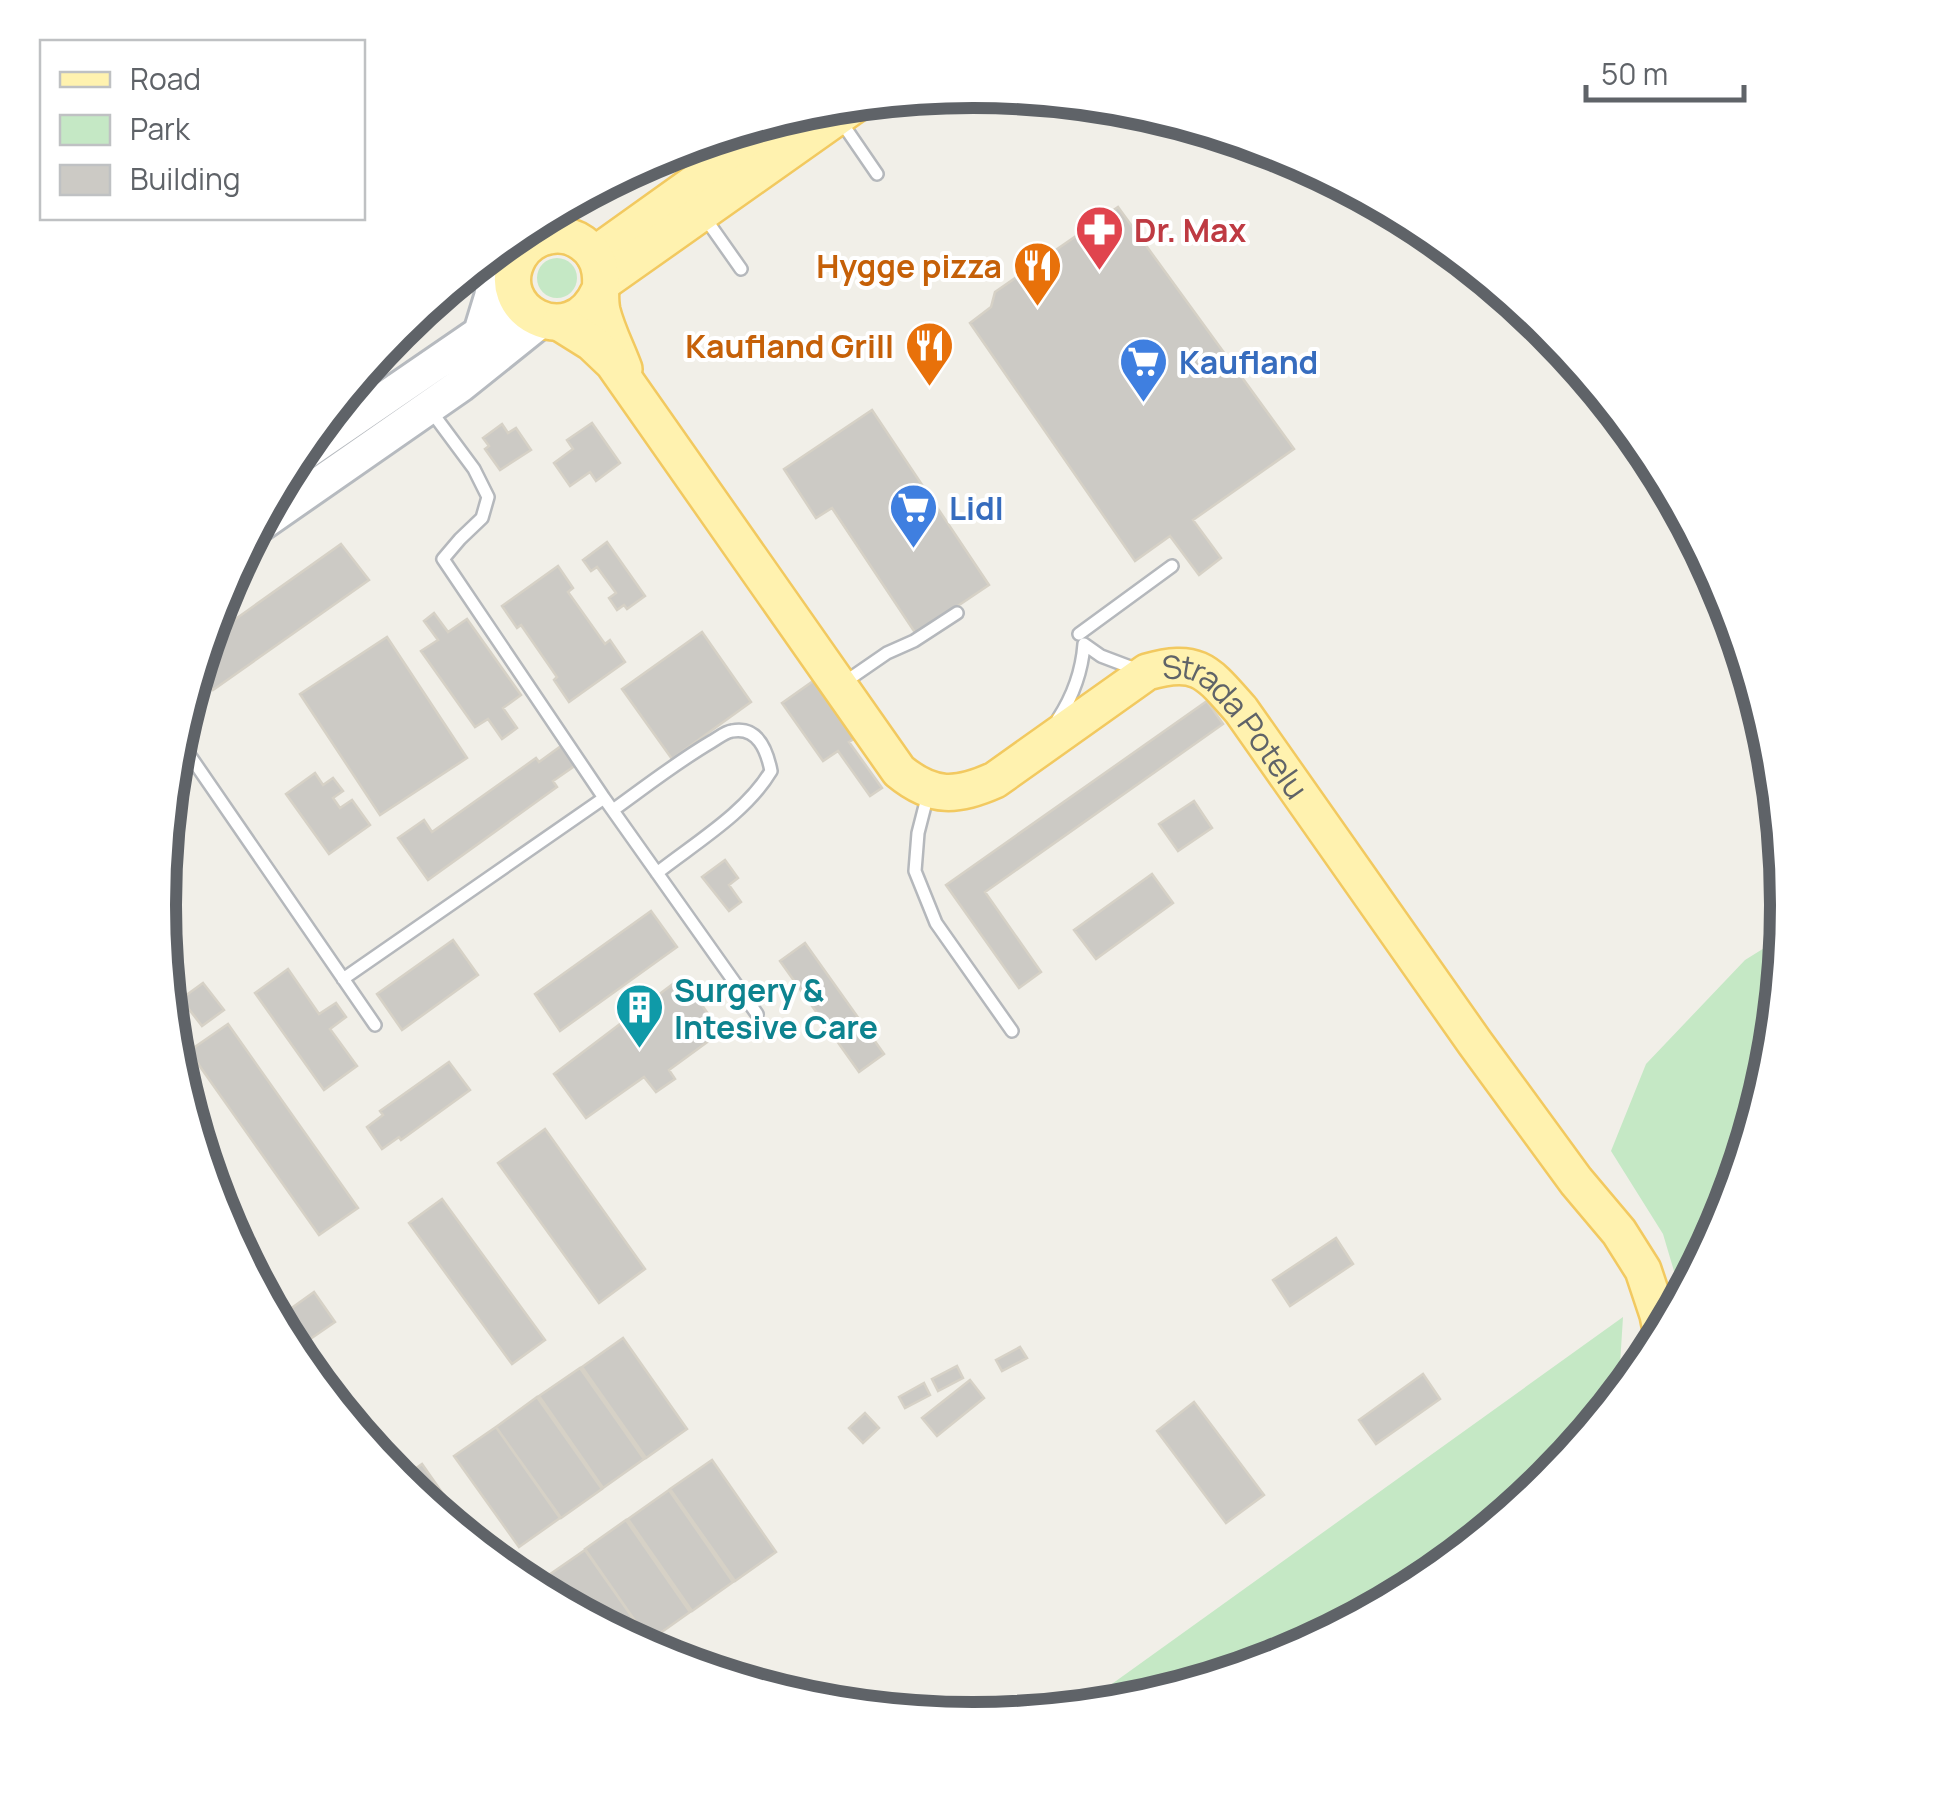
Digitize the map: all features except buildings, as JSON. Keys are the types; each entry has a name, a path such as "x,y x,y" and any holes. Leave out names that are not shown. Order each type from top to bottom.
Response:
{"main road":[{"path":"598,277 644,254 821,122"},
{"path":"328,437 480,333 541,315 580,316 588,309 598,277 767,135"},
{"path":"636,394 607,325 598,277 579,240 546,236 535,241 525,249 513,281 541,315 592,343 613,363 899,771 929,790"},
{"path":"636,394 621,314 626,292 644,254"},
{"path":"480,333 497,265"},
{"path":"280,512 498,358 541,315"},
{"name":"Strada Potelu","path":"929,790 948,794 970,792 995,780 1147,672 1170,665 1190,666 1204,672 1242,710 1475,1043 1618,1232 1644,1270 1657,1312"}],"lane":[{"path":"848,118 877,174"},
{"path":"702,212 741,269"},
{"path":"428,408 474,470 488,496 482,518 443,559 604,798 757,1014"},
{"path":"1078,634 1172,566"},
{"path":"840,686 887,653 957,613"},
{"path":"1033,752 1066,708 1082,666 1084,644 1102,656 1147,672"},
{"path":"613,810 730,731 744,731 758,738 768,752 771,771 755,794 657,873"},
{"path":"190,758 375,1025"},
{"path":"929,790 918,832 915,871 936,923 1012,1031"},
{"path":"343,979 604,798"}],"green space":[{"path":"557,258 571,264 577,278 571,292 557,298 543,292 537,278 543,264"},
{"path":"1768,945 1755,1060 1728,1161 1676,1279 1663,1234 1611,1151 1646,1064 1745,960"},
{"path":"1623,1317 1620,1370 1605,1390 1537,1468 1458,1537 1371,1595 1278,1641 1179,1674 1103,1690"}],"place":[{"name":"Dr. Max","path":"1099,272"},
{"name":"Hygge pizza","path":"1037,308"},
{"name":"Kaufland Grill","path":"929,388"},
{"name":"Kaufland","path":"1144,404"},
{"name":"Lidl","path":"914,550"},
{"name":"Surgery & Intesive Care","path":"639,1050"}]}
